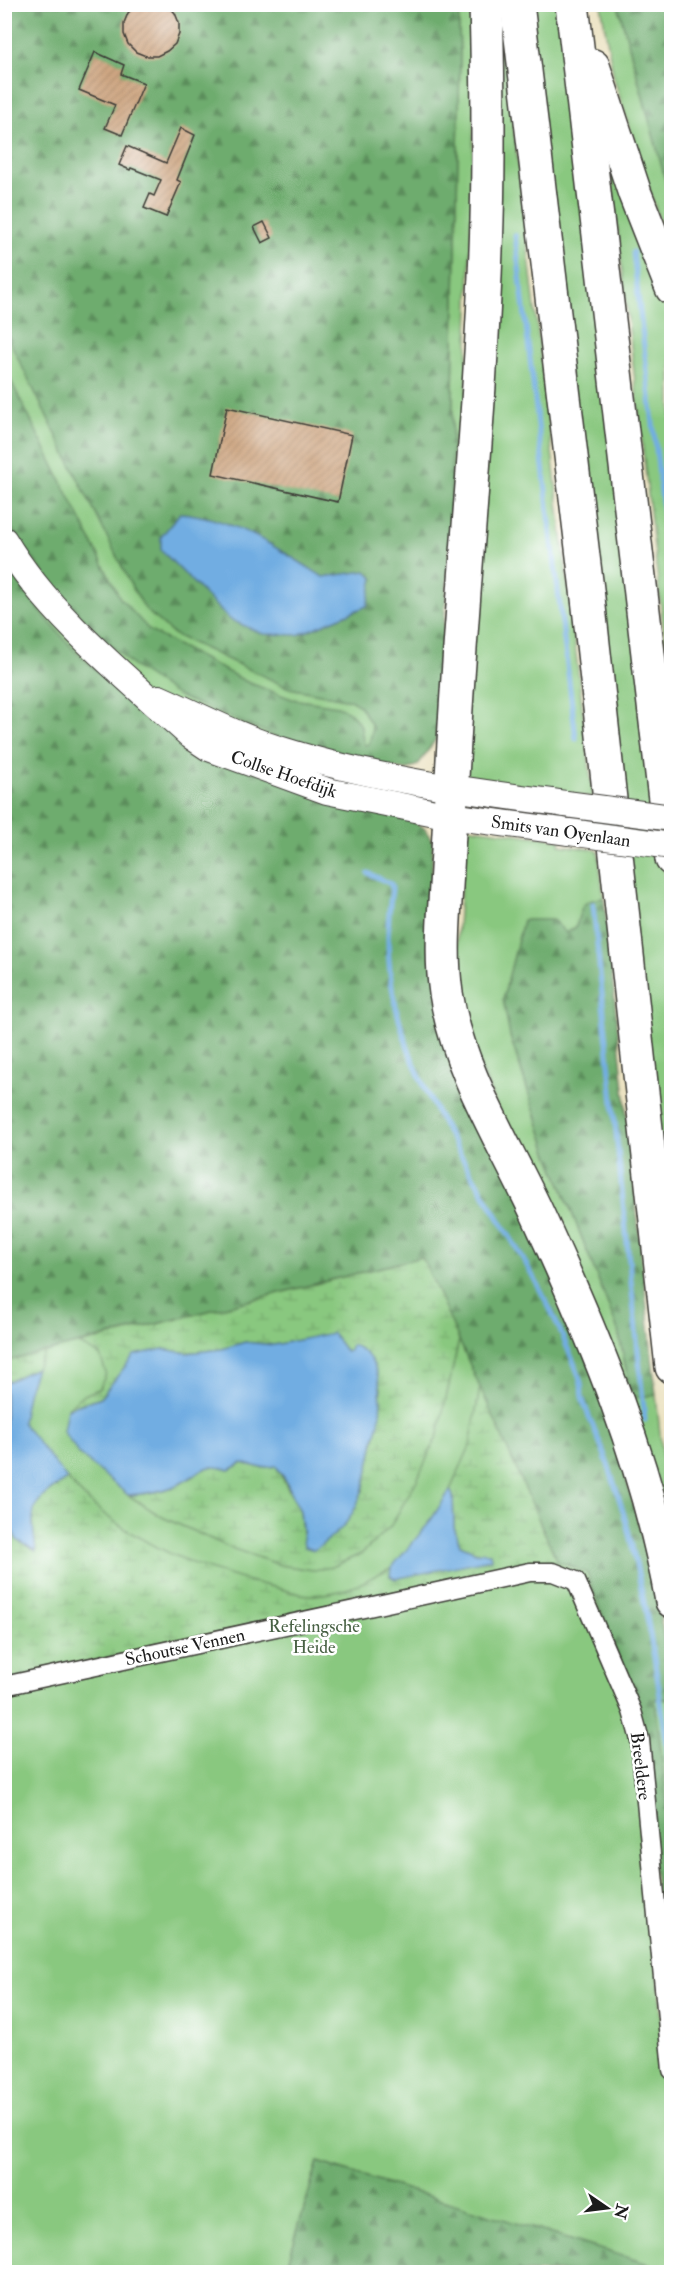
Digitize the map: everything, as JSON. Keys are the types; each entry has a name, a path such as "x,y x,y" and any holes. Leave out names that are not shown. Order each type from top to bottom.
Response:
{"highway":[{"path":"486,4 487,221 481,344 450,802 444,963 446,992 464,1059 573,1292 627,1426 662,1551 672,1601"},
{"path":"517,4 605,749 672,1367"},
{"path":"572,4 635,194 672,288"},
{"path":"572,4 672,859"}],"main road":[{"name":"Collse Hoefdijk","path":"4,540 18,564 79,633 139,690 282,751 390,779 450,802"},
{"name":"Smits van Oyenlaan","path":"450,802 566,804 672,818"},
{"name":"Smits van Oyenlaan","path":"450,802 569,832 672,846"}],"street":[{"name":"Schoutse Vennen","path":"4,1686 530,1572 553,1572 576,1581"},
{"name":"Breeldere","path":"576,1581 632,1710 640,1740 672,2070"}],"green space":[{"path":"477,4 466,415 450,539 460,54 458,5"},
{"name":"Refelingsche Heide","path":"5,5 447,5 382,781 435,796 434,800 382,792 595,1483 649,1858 671,2133 671,2271 318,2162 285,2272 5,2272"},
{"path":"5,5 458,5 460,54 450,539 436,739 418,765 406,770 329,758 178,696 133,666 61,597 5,520 4,367 120,598 150,631 247,682 292,699 338,706 351,713 361,726 365,745 369,744 371,724 360,706 350,700 289,688 173,634 146,610 133,589 5,332","holes":["287,554 367,606 298,635"]},
{"path":"499,5 593,797 463,783"},
{"path":"527,5 561,5 648,724 672,944 671,1274"},
{"path":"601,5 618,5 671,200 671,257 614,79"},
{"path":"618,5 671,5 671,200 669,193"},
{"path":"607,136 671,309 671,695"},
{"path":"4,561 40,611 75,651 124,695 171,732 407,818 424,828 433,842 430,931 575,1330 607,1408 654,1581 671,1678 671,1699 655,1699 672,1849 671,2016 633,1697 587,1573 557,1561 422,1257 5,1362"},
{"path":"465,827 561,840 560,845 598,850 604,898 590,901 583,906 576,927 566,933 510,1036 547,1149 618,1330 632,1398 656,1395 671,1539 453,998"},
{"path":"604,898 656,1395 632,1398 618,1330 547,1149 510,1036 503,999 523,920 553,920 566,933 576,927 581,909 586,903"},
{"path":"422,1257 459,1340 438,1434 417,1480 390,1527 361,1554 332,1567 313,1570 280,1565 231,1548 162,1517 128,1495 170,1488 209,1467 230,1470 242,1463 262,1468 276,1466 300,1511 302,1534 363,1491 379,1421 381,1388 332,1334 274,1345 245,1342 222,1349 187,1353 163,1349 118,1378 101,1397 67,1409 80,1397 100,1388 106,1373 100,1355 79,1344"},
{"path":"45,1351 36,1368 5,1383 5,1362"},
{"path":"480,1387 557,1561 5,1680 4,1517 17,1540 36,1551 33,1524 35,1508 45,1494 67,1479 110,1519 159,1549 213,1571 297,1593 314,1595 341,1591 391,1568 390,1576 491,1559 490,1553 476,1552 460,1545 454,1527 453,1496 450,1490 470,1446"},
{"path":"655,1699 671,1699 671,1849"},
{"path":"318,2162 671,2271 671,2272 285,2272"}],"water":[{"path":"180,513 219,521 255,536 323,577 366,571 373,578 367,606 298,635 263,634 229,619 161,550 161,537"},
{"path":"332,1333 346,1352 349,1351 351,1345 369,1357 375,1366 381,1400 379,1424 368,1472 357,1504 343,1527 314,1550 304,1547 300,1511 285,1479 276,1466 262,1468 242,1463 230,1470 209,1467 170,1488 128,1495 79,1454 63,1431 67,1409 101,1397 134,1355 163,1349 187,1353 222,1349 245,1342 274,1345"},
{"path":"36,1368 27,1394 22,1422 67,1479 45,1495 35,1508 33,1525 36,1551 17,1540 5,1517 5,1383"},
{"path":"450,1490 453,1496 454,1527 460,1545 476,1552 490,1553 491,1559 395,1579 390,1576 391,1568 429,1523"}],"building":[{"path":"137,4 167,4 175,13 179,23 179,34 175,44 167,51 157,56 146,56 136,52 128,44 124,34 124,23 128,13"},
{"path":"95,52 124,65 121,74 144,83 122,135 105,128 115,105 79,90"},
{"path":"181,128 195,135 177,180 181,182 166,217 144,208 150,194 154,196 161,180 119,165 127,146 166,163"},
{"path":"264,222 272,238 262,243 254,227"},
{"path":"227,407 352,435 338,502 213,474"}],"waterway":[{"path":"515,235 576,739"},
{"path":"633,252 672,586"},
{"path":"368,873 391,884 388,954 398,1015 418,1073 445,1128 540,1290 578,1374 584,1404 605,1456 628,1528 655,1664 672,1790"},
{"path":"593,904 645,1420"}]}
